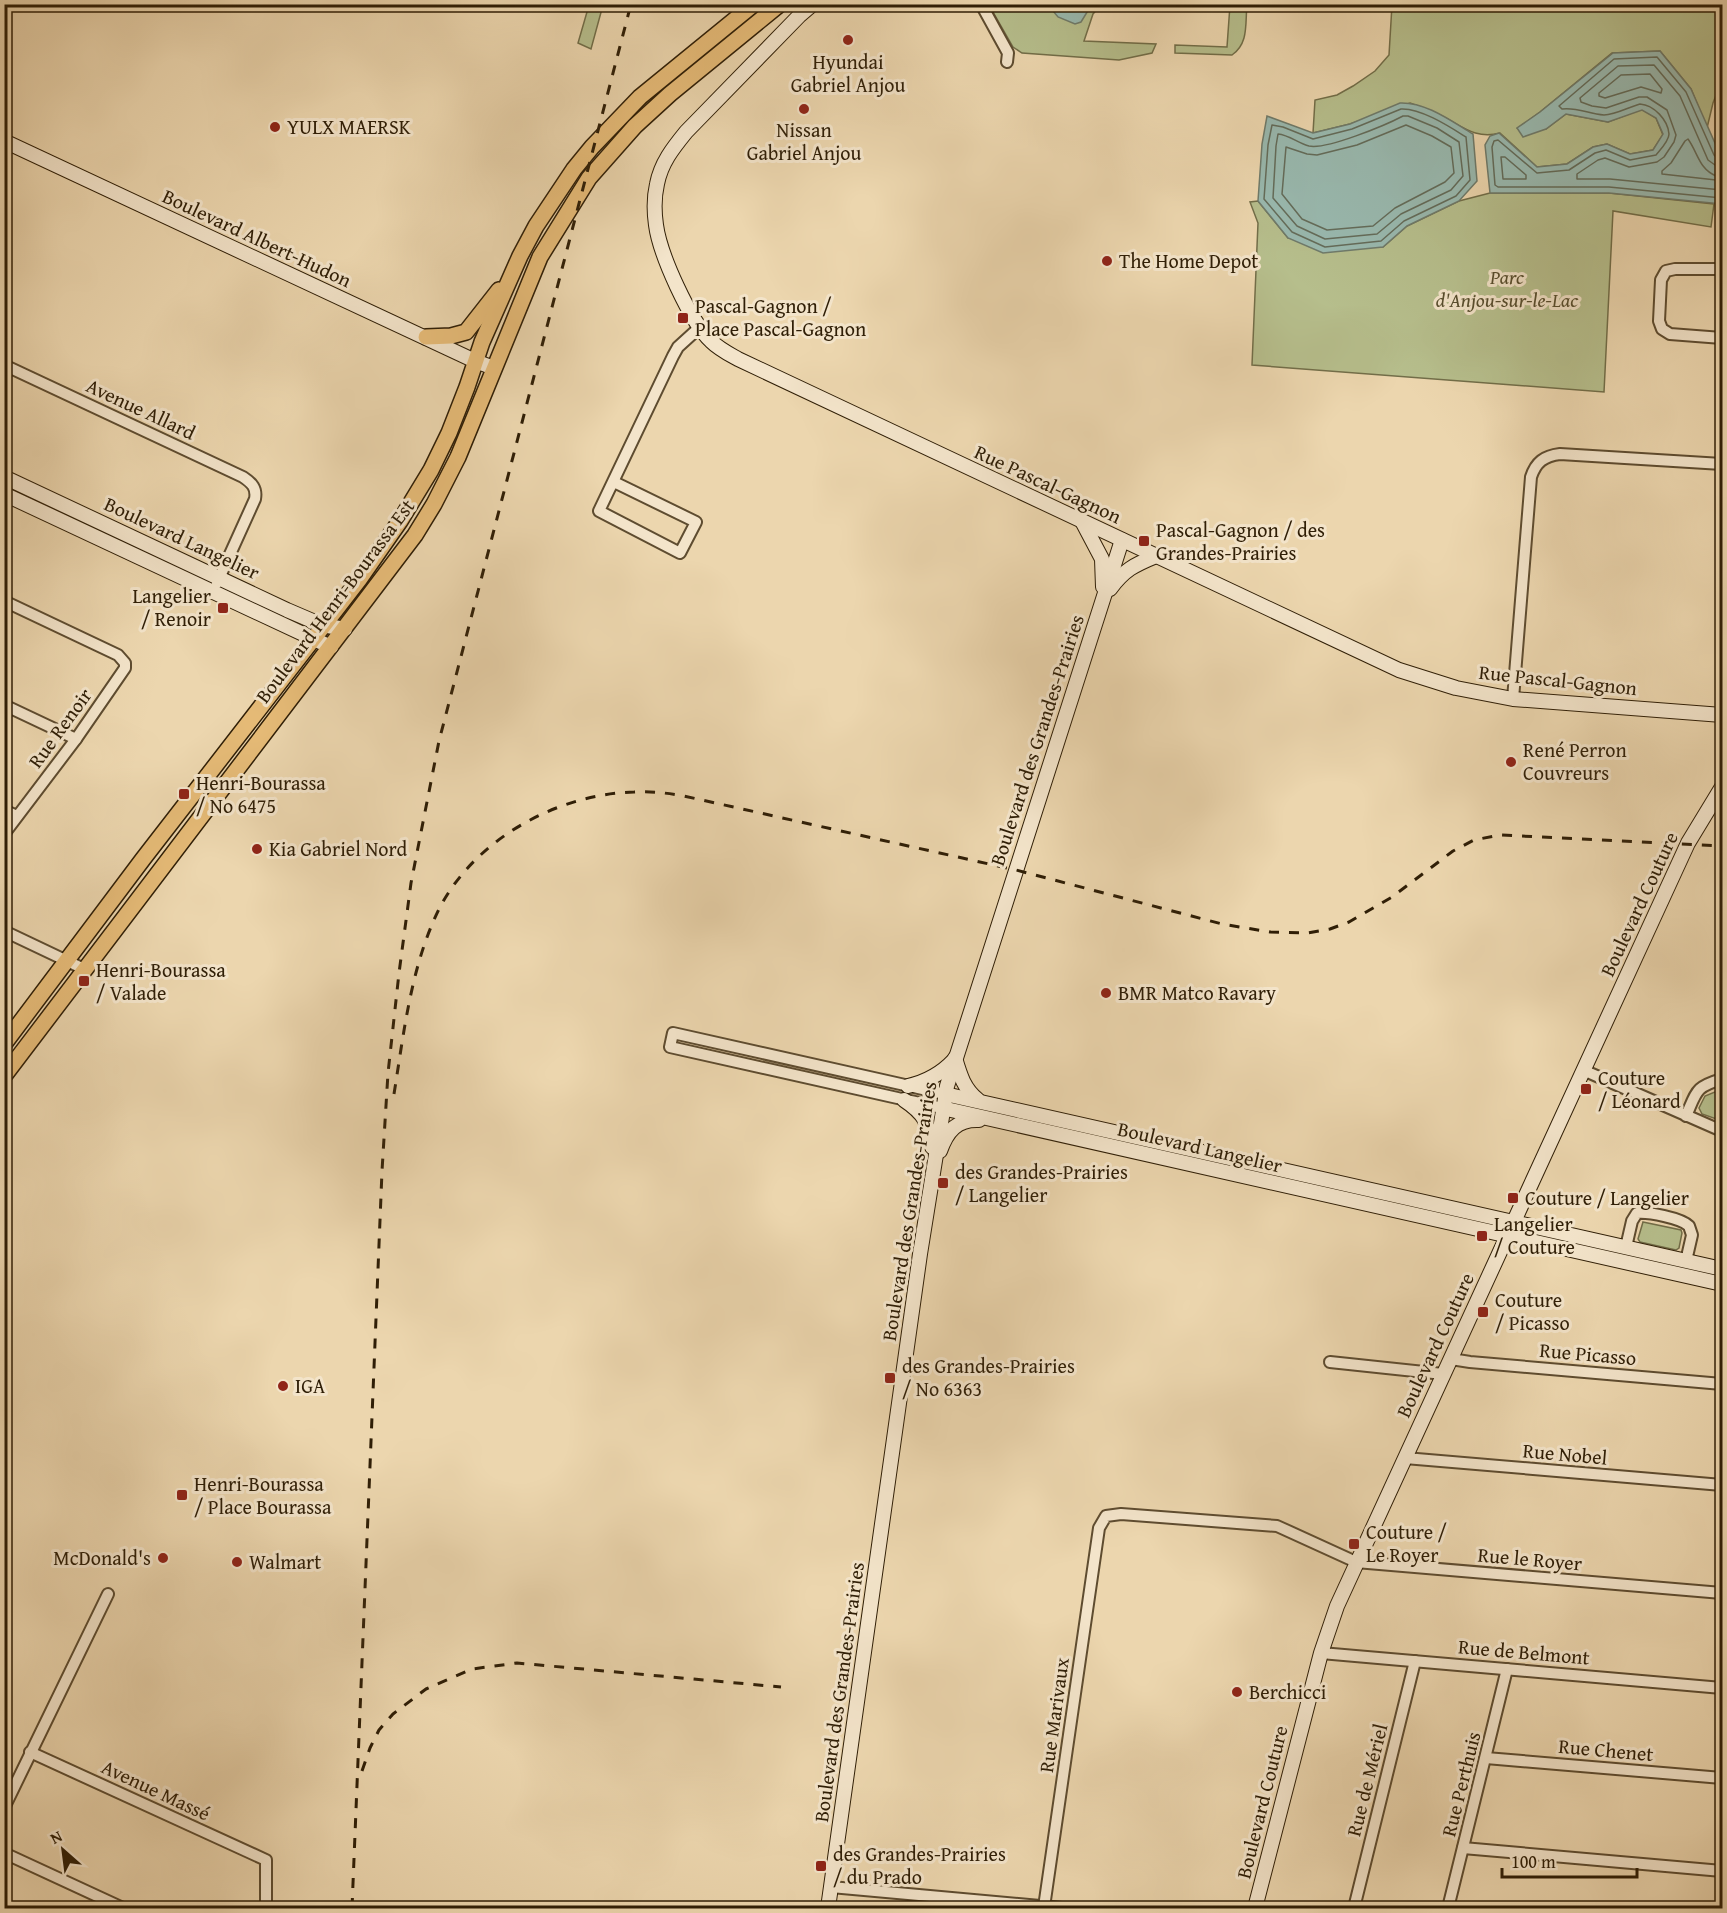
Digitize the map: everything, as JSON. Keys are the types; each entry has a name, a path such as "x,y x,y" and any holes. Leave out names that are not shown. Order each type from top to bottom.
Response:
{"main road":[{"name":"Boulevard Henri-Bourassa Est","path":"4,1044 311,638 370,564 416,495 449,433 507,282 542,216 592,147 640,97 754,4"},
{"name":"Boulevard Henri-Bourassa Est","path":"4,1076 257,740 405,549 434,504 472,425 540,257 589,178 635,126 670,94 780,4"},
{"name":"Rue Pascal-Gagnon","path":"813,4 686,132 670,151 657,182 656,227 666,258 692,316 713,343 738,359 1379,662 1456,687 1513,699 1722,715"},
{"name":"Boulevard Albert-Hudon","path":"4,141 494,368"},
{"path":"426,337 451,336 466,332 507,282"},
{"name":"Boulevard Langelier","path":"4,477 322,625 345,629"},
{"name":"Boulevard Langelier","path":"4,495 331,647"},
{"path":"1083,523 1102,559 1103,598"},
{"name":"Boulevard des Grandes-Prairies","path":"828,1908 945,1094 1122,540"},
{"path":"1103,598 1132,566 1156,556"},
{"name":"Boulevard Couture","path":"1255,1908 1322,1653 1337,1606 1688,843 1722,788"},
{"path":"908,1086 937,1075 956,1058"},
{"path":"956,1058 960,1076 970,1093 981,1102"},
{"name":"Boulevard Langelier","path":"945,1094 1722,1269"},
{"path":"904,1100 925,1118 933,1167"},
{"name":"Boulevard Langelier","path":"942,1108 1722,1284"},
{"path":"933,1167 943,1142 954,1125 972,1119 996,1120"}],"street":[{"path":"981,4 1008,53 1007,62"},
{"path":"1722,269 1665,271 1661,280 1659,321 1662,329 1670,334 1722,338"},
{"path":"614,482 696,522 680,553 599,511 673,356 678,347 700,327"},
{"name":"Avenue Allard","path":"4,365 243,477 254,486 256,493 220,578"},
{"path":"1513,699 1531,477 1534,468 1541,460 1550,455 1560,454 1722,464"},
{"path":"213,592 220,578"},
{"name":"Rue Renoir","path":"4,601 118,655 125,663 123,673 4,834"},
{"path":"4,705 76,738"},
{"path":"4,810 17,816"},
{"path":"4,931 84,969"},
{"name":"Boulevard Langelier","path":"942,1108 670,1047 673,1033 945,1094"},
{"path":"1583,1070 1722,1131"},
{"path":"1686,1116 1699,1089 1705,1084 1722,1079"},
{"path":"1626,1247 1632,1221 1637,1213 1648,1213 1681,1221 1689,1226 1692,1235 1686,1261"},
{"name":"Rue Picasso","path":"1451,1359 1722,1384"},
{"path":"1330,1362 1443,1374"},
{"name":"Rue Nobel","path":"1405,1458 1722,1485"},
{"name":"Rue le Royer","path":"1099,1528 1106,1516 1120,1514 1277,1526 1356,1562 1722,1593"},
{"name":"Rue Marivaux","path":"1044,1907 1099,1528"},
{"path":"4,1808 108,1594"},
{"name":"Rue de Belmont","path":"1322,1653 1722,1688"},
{"name":"Rue de Mériel","path":"1354,1908 1415,1661"},
{"name":"Rue Perthuis","path":"1448,1908 1508,1669"},
{"name":"Avenue Massé","path":"30,1752 266,1860 266,1908"},
{"name":"Rue Chenet","path":"1486,1758 1722,1778"},
{"path":"1463,1848 1722,1871"},
{"path":"4,1853 123,1908"},
{"path":"831,1887 1062,1908"}],"green space":[{"path":"589,5 603,5 591,49 578,43"},
{"path":"989,5 1101,5 1093,14 1084,41 1156,44 1152,53 1119,60 1022,53 1013,47"},
{"path":"1230,5 1247,5 1244,39 1232,55 1175,53 1175,45 1227,47"},
{"path":"1392,5 1722,5 1722,80 1707,128 1691,89 1660,51 1612,53 1518,128 1546,129 1566,114 1608,122 1642,109 1656,118 1663,135 1653,150 1630,154 1607,144 1593,147 1567,164 1537,167 1500,133 1484,135 1476,133 1410,103 1350,124 1313,133 1315,100 1337,95 1353,86 1375,71 1389,55"},
{"name":"Parc d'Anjou-sur-le-Lac","path":"1490,193 1609,193 1714,204 1711,227 1613,211 1604,392 1252,365 1258,223 1250,202 1258,201 1288,238 1383,247 1407,226 1459,201"},
{"path":"1722,1089 1722,1121 1702,1114 1699,1108 1705,1096"},
{"path":"1643,1222 1681,1230 1679,1248 1676,1250 1640,1242 1638,1239"}],"water":[{"path":"1048,5 1089,5 1089,9 1081,22 1075,24 1058,17"},
{"path":"1660,51 1691,89 1722,159 1722,204 1609,193 1490,193 1485,145 1490,136 1499,133 1537,167 1567,164 1593,147 1607,144 1630,154 1653,150 1663,134 1656,118 1642,110 1608,122 1566,114 1546,129 1523,137 1517,128 1613,53"},
{"path":"1400,103 1429,109 1473,134 1477,181 1459,201 1407,226 1383,247 1323,253 1288,238 1258,201 1262,144 1267,116 1313,133 1350,124"}],"railway":[{"path":"352,1908 382,1171 388,1073 411,883 439,741 631,4"},
{"path":"394,1094 415,976 429,931 439,909 455,884 474,861 521,825 548,811 576,801 605,795 647,792 684,796 1016,870 1222,924 1270,932 1307,933 1330,929 1349,922 1392,897 1453,851 1474,840 1500,835 1722,846"},
{"path":"362,1771 379,1730 393,1714 426,1689 472,1669 517,1663 781,1687"}],"place":[{"name":"Hyundai Gabriel Anjou","path":"848,40"},
{"name":"Nissan Gabriel Anjou","path":"804,109"},
{"name":"YULX MAERSK","path":"275,127"},
{"name":"The Home Depot","path":"1107,261"},
{"name":"Pascal-Gagnon / Place Pascal-Gagnon","path":"683,318"},
{"name":"Pascal-Gagnon / des Grandes-Prairies","path":"1144,541"},
{"name":"Langelier / Renoir","path":"223,608"},
{"name":"René Perron Couvreurs","path":"1511,762"},
{"name":"Henri-Bourassa / No 6475","path":"184,794"},
{"name":"Kia Gabriel Nord","path":"257,849"},
{"name":"Henri-Bourassa / Valade","path":"84,981"},
{"name":"BMR Matco Ravary","path":"1106,993"},
{"name":"Couture / Léonard","path":"1586,1089"},
{"name":"des Grandes-Prairies / Langelier","path":"943,1183"},
{"name":"Couture / Langelier","path":"1513,1198"},
{"name":"Langelier / Couture","path":"1482,1236"},
{"name":"Couture / Picasso","path":"1483,1312"},
{"name":"des Grandes-Prairies / No 6363","path":"890,1378"},
{"name":"IGA","path":"283,1386"},
{"name":"Henri-Bourassa / Place Bourassa","path":"182,1495"},
{"name":"Couture / Le Royer","path":"1354,1544"},
{"name":"McDonald's","path":"163,1558"},
{"name":"Walmart","path":"237,1562"},
{"name":"Berchicci","path":"1237,1692"},
{"name":"des Grandes-Prairies / du Prado","path":"821,1866"}]}
